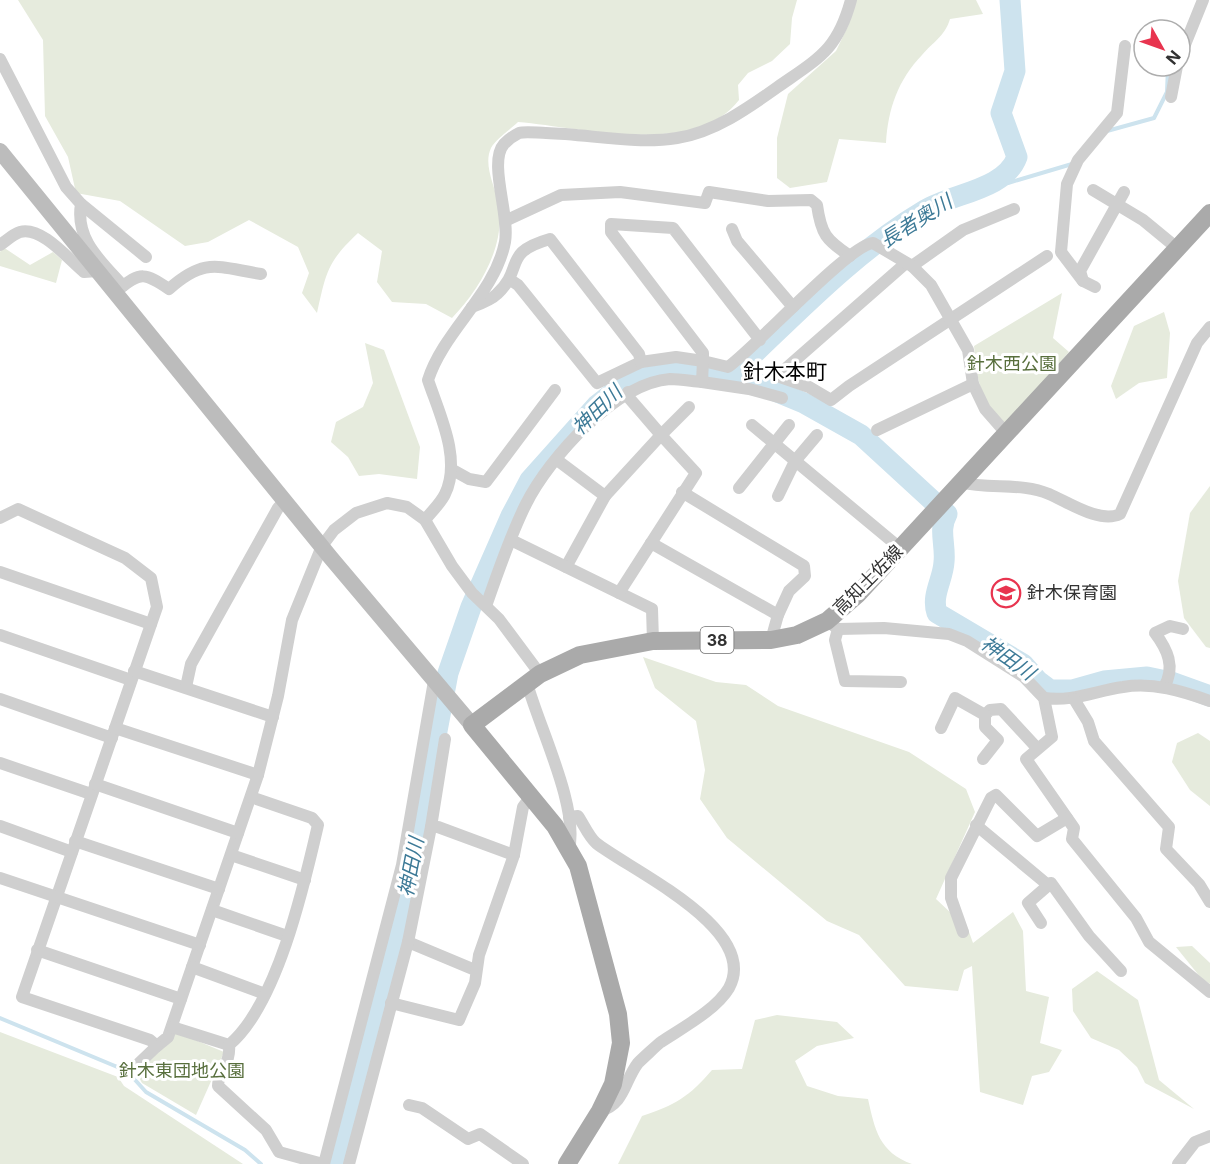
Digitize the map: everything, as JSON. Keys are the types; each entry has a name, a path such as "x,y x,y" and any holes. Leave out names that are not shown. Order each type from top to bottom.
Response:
{"main road":[{"name":"高知土佐線","path":"472,725 534,679 580,655 653,641 771,640 833,625 858,594 960,482 1210,213"},
{"path":"472,725 555,826 568,850 585,884 618,1014 619,1060 613,1084 600,1111 567,1164"}],"street":[{"path":"425,520 445,494 451,469 446,433 428,380 446,343 471,308 498,261 505,243 507,220 496,168 503,146 519,133 570,134 652,141 679,138 706,130 745,110 833,46 845,24 851,0"},
{"path":"1192,27 1203,0"},
{"path":"1124,192 1080,271 1089,284 1061,252 1068,203 1067,183 1077,163 1117,113 1125,46"},
{"path":"0,59 66,187 81,204 146,257"},
{"path":"1171,97 1175,78"},
{"path":"0,151 97,272 119,290"},
{"path":"1093,190 1143,220 1178,248"},
{"path":"507,220 561,195 620,192 705,203 709,192 768,201 810,200 817,205 820,228 830,243 850,256"},
{"path":"81,204 79,218 82,235 119,290 285,501 472,725"},
{"path":"1014,209 963,230 909,265 784,370 780,377 809,387 831,400 1047,256"},
{"path":"703,372 703,352 611,232 611,224 673,228 760,340"},
{"path":"732,229 737,242 794,307"},
{"path":"0,245 19,232 30,231 43,238 84,272 97,272"},
{"path":"471,308 496,295 509,279 516,257 529,245 550,239 639,354 641,362"},
{"path":"480,600 532,494 585,426 610,403 628,393 669,379 728,367 850,256 867,244 876,245 909,265 931,285 952,318 968,350 974,384 985,409 1006,433"},
{"path":"119,290 138,276 149,276 169,289 194,269 206,266 261,274"},
{"path":"509,279 518,285 597,383 641,362 676,357 703,372 782,398"},
{"path":"960,482 978,487 1029,488 1098,514 1114,517 1120,514 1197,343 1210,327"},
{"path":"878,430 974,384"},
{"path":"451,469 470,479 486,482 555,390"},
{"path":"619,593 696,473 630,399 628,393"},
{"path":"566,567 605,496 689,407"},
{"path":"752,425 900,548"},
{"path":"739,488 789,425"},
{"path":"778,496 795,461 817,435"},
{"path":"557,460 605,496"},
{"path":"682,492 804,567 806,576 789,591 778,615 771,640"},
{"path":"186,687 191,664 278,508 285,501"},
{"path":"136,1066 168,1037 172,1027 258,775 273,717 292,620 322,546 334,530 356,513 387,503 407,507 425,520 438,546 480,600 534,679 544,740 557,770 569,817 571,839 568,850"},
{"path":"0,518 18,509 125,558 152,578 158,607 132,676 22,997 150,1040 157,1046"},
{"path":"511,540 652,609 653,641"},
{"path":"651,543 778,615"},
{"path":"0,572 151,624"},
{"path":"901,682 845,681 833,625 949,634 1006,663 1024,677 1044,698 1052,737 1026,759 1074,828 1072,839 1136,918 1149,942 1210,992"},
{"path":"1164,687 1170,663 1168,650 1155,633 1170,626 1183,628"},
{"path":"0,635 132,676 186,687 273,717"},
{"path":"229,1045 231,1056 218,1081 218,1086 266,1130 279,1152 324,1164 402,866 437,684"},
{"path":"1044,698 1074,699 1124,686 1164,687 1210,701"},
{"path":"941,728 955,698 985,715"},
{"path":"0,699 258,775"},
{"path":"1074,699 1088,723 1094,741 1169,826 1166,849 1199,884 1210,902"},
{"path":"983,759 998,740 985,727 985,715 990,710 1001,709 1037,748"},
{"path":"349,1164 408,942 431,827 445,739"},
{"path":"0,763 238,833"},
{"path":"963,932 951,898 951,878 991,798 996,795 1037,836 1067,818"},
{"path":"391,1003 459,1020 475,983 475,970 490,918 514,855 524,807 531,796"},
{"path":"229,1045 242,1035 265,994 305,880 318,825 312,818 251,797"},
{"path":"569,817 578,816 595,842 704,916 728,948 733,969 729,988 703,1014 657,1044 650,1054 638,1062 628,1085 614,1106 600,1111"},
{"path":"976,825 1048,885"},
{"path":"0,826 219,889"},
{"path":"431,827 438,827 514,855"},
{"path":"231,855 305,880"},
{"path":"0,878 56,899 200,945"},
{"path":"1041,924 1028,903 1051,883 1061,893 1089,936 1121,970"},
{"path":"212,910 287,936"},
{"path":"408,942 475,970"},
{"path":"37,950 181,999"},
{"path":"192,967 265,994"},
{"path":"172,1027 229,1045"},
{"path":"409,1106 423,1108 468,1139 480,1134 523,1164"},
{"path":"1178,1164 1195,1142 1210,1136"}],"green space":[{"path":"18,0 797,0 792,18 790,44 772,61 748,73 738,85 739,100 719,118 695,129 666,134 635,135 518,122 500,138 491,148 488,161 500,218 495,250 481,280 452,318 426,304 392,302 377,282 382,251 358,233 340,252 329,269 317,313 302,293 309,273 298,247 249,220 208,242 185,246 120,201 76,193 68,157 45,116 43,40"},
{"path":"855,0 976,0 983,14 950,19 942,34 914,65 901,85 892,107 886,143 839,139 827,182 790,188 777,178 777,138 788,94 836,51 848,26"},
{"path":"3,247 30,265 53,252 62,260 56,283 0,266 0,252"},
{"name":"針木西公園","path":"1062,293 1053,338 1069,352 1006,425 990,406 981,389 974,346"},
{"path":"1164,312 1170,333 1167,378 1139,383 1116,399 1111,386 1134,326"},
{"path":"365,343 384,350 420,447 417,479 379,474 359,476 348,457 331,442 336,422 363,407 373,383"},
{"path":"1210,486 1210,648 1206,647 1184,618 1178,581 1190,513"},
{"path":"643,657 716,682 746,685 778,706 909,752 966,789 975,812 936,899 968,929 973,943 1013,912 1023,931 1026,991 1049,997 1040,1043 1062,1050 1049,1072 1032,1076 1023,1105 980,1092 972,966 964,970 958,991 905,986 859,935 827,921 727,838 700,799 705,770 696,721 655,688"},
{"path":"1198,733 1210,741 1210,806 1190,790 1172,762 1177,743"},
{"path":"1192,946 1210,963 1210,984 1201,978 1176,947"},
{"path":"1097,971 1138,1000 1159,1080 1194,1109 1145,1083 1137,1067 1119,1050 1091,1038 1073,1011 1072,989"},
{"path":"777,1015 837,1022 854,1038 817,1046 795,1061 807,1086 838,1096 868,1099 880,1139 892,1153 912,1164 618,1164 642,1116 681,1099 712,1070 742,1069 755,1020"},
{"path":"0,1032 118,1077 124,1086 243,1164 0,1164"},
{"name":"針木東団地公園","path":"176,1032 224,1052 196,1115 142,1083 136,1072 171,1041"}],"waterway":[{"name":"長者奥川","path":"723,378 741,366 807,303 875,244 925,210 990,184 1011,168 1017,157 1001,113 1015,71 1010,0"},
{"path":"1107,131 1154,118 1167,92 1168,78"},
{"path":"992,185 1008,183 1072,164"},
{"name":"神田川","path":"336,1164 399,931 448,673 471,607 511,516 530,480 597,405 628,381 660,373 685,373 753,382 804,403 861,435 947,514 943,526 943,569 935,600 937,613 1023,664 1038,681 1050,690 1072,690 1104,681 1147,677 1171,682 1210,696"},
{"path":"0,1018 127,1071 146,1092 245,1150 261,1164"}],"place":[{"name":"針木保育園","path":"1006,593"}],"district":[{"name":"針木本町","path":"785,372"}]}
